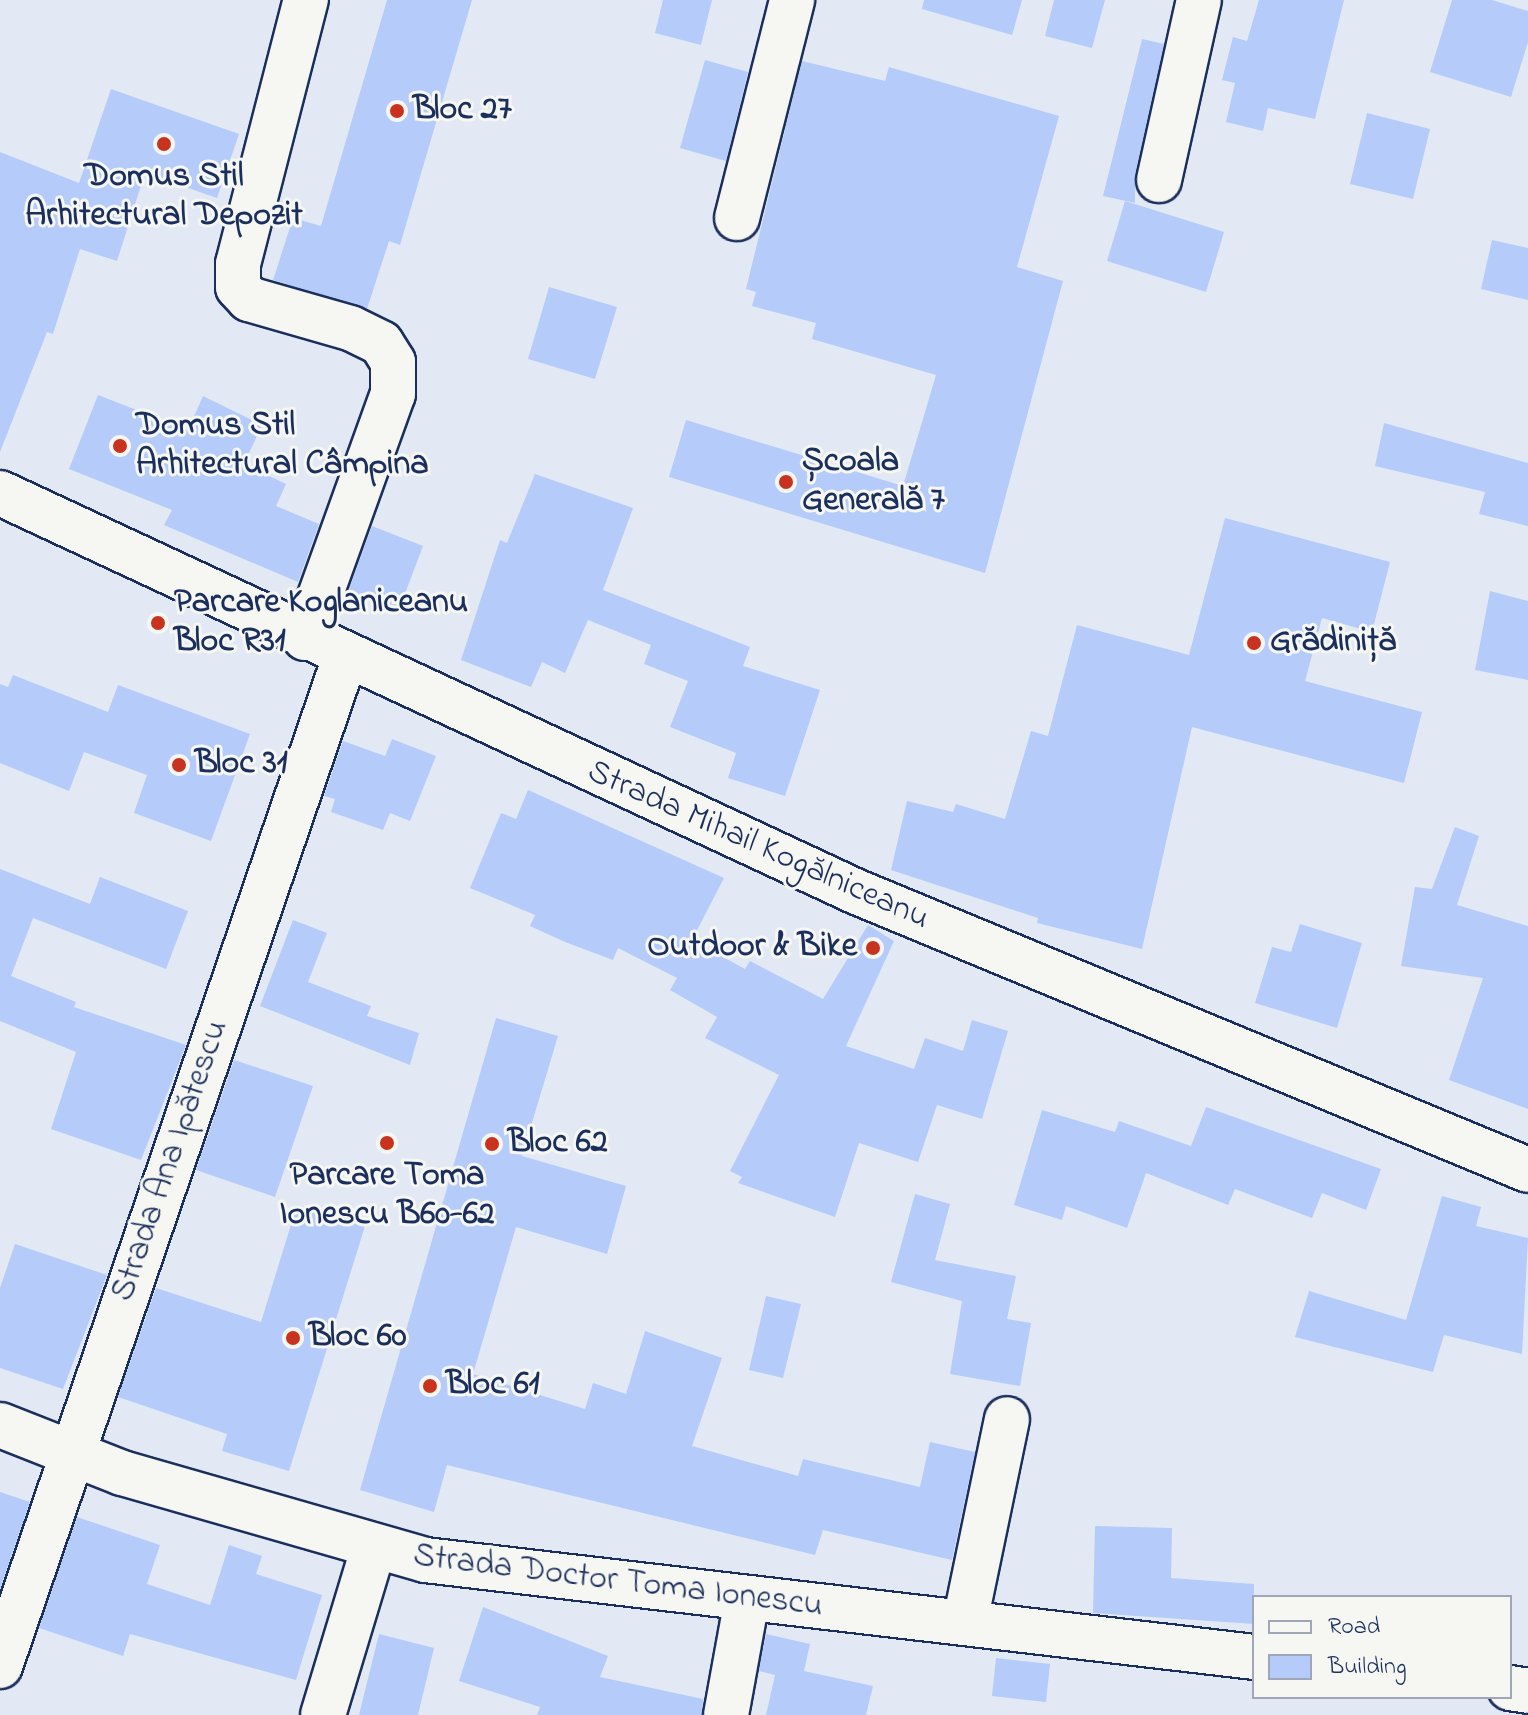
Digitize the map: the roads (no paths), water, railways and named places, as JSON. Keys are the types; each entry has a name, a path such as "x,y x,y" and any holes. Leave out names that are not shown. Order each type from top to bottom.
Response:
{"street":[{"path":"305,638 393,394 393,372 381,343 249,299 238,287 243,240 306,0"},
{"path":"737,218 792,0"},
{"path":"1159,180 1199,0"},
{"name":"Strada Mihail Kogălniceanu","path":"0,493 345,657 870,898 1528,1170"},
{"name":"Strada Ana Ipătescu","path":"0,1666 345,657"},
{"path":"965,1622 1007,1419"},
{"name":"Strada Doctor Toma Ionescu","path":"0,1425 70,1454 373,1549 747,1599 1252,1657"},
{"path":"323,1715 373,1549"},
{"path":"726,1715 747,1599"}],"place":[{"name":"Bloc 27","path":"397,111"},
{"name":"Domus Stil Arhitectural Depozit","path":"164,144"},
{"name":"Domus Stil Arhitectural Câmpina","path":"120,446"},
{"name":"Școala Generală 7","path":"786,482"},
{"name":"Parcare Koglaniceanu Bloc R31","path":"158,623"},
{"name":"Grădiniță","path":"1254,643"},
{"name":"Bloc 31","path":"179,765"},
{"name":"Outdoor & Bike","path":"873,948"},
{"name":"Parcare Toma Ionescu B60-62","path":"387,1143"},
{"name":"Bloc 62","path":"492,1144"},
{"name":"Bloc 60","path":"293,1338"},
{"name":"Bloc 61","path":"430,1386"}]}
